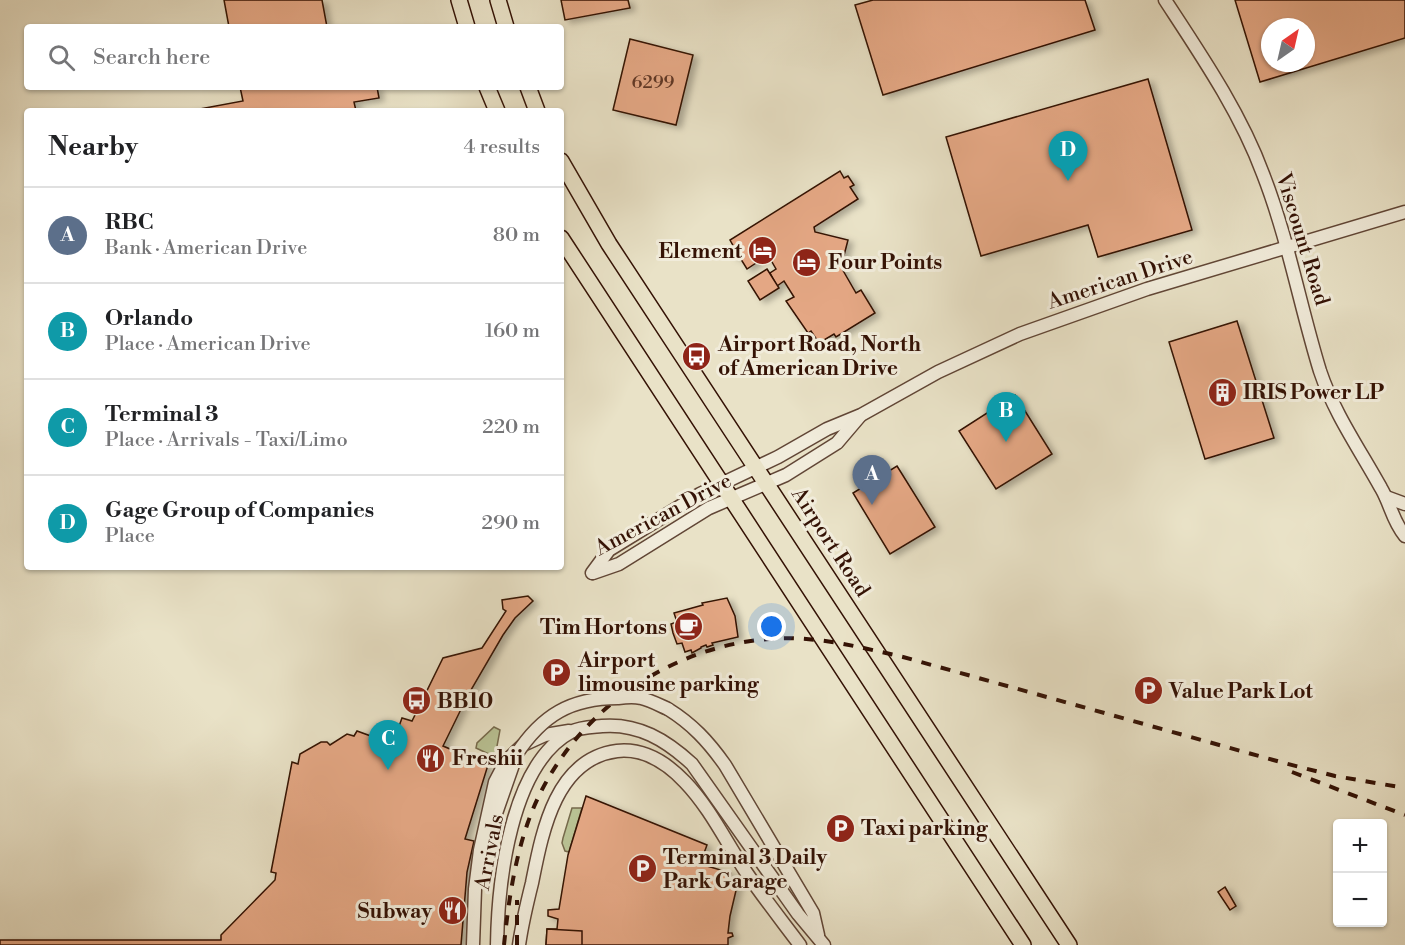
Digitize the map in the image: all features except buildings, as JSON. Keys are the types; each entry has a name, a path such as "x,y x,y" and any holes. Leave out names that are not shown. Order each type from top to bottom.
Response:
{"main road":[{"path":"459,0 465,24"},
{"path":"498,0 505,24"},
{"path":"488,90 496,108"},
{"path":"529,90 536,108"},
{"name":"Airport Road","path":"564,166 609,244 1069,945"},
{"path":"564,243 1023,945"}],"street":[{"name":"Viscount Road","path":"1165,0 1229,102 1263,173 1288,248 1321,373 1347,431 1386,497 1395,523 1405,536"},
{"name":"American Drive","path":"861,415 837,443 786,475 709,508 619,564 592,573 609,550 700,494 757,468 827,429 861,415 938,372 1020,334 1148,289 1405,212"},
{"path":"1386,497 1405,504"},
{"path":"478,945 478,911 483,866 496,814 516,755 533,732 564,708 600,698 641,698 668,709 688,722 709,742 813,914 821,941"},
{"path":"473,945 475,889 480,850 495,782 506,761 524,745 545,735 610,726 631,727 651,734 675,748 692,764 798,914 821,941"},
{"name":"Arrivals","path":"497,945 500,889 522,795 532,770 552,746 573,731"},
{"path":"519,945 540,841 559,792 586,763 604,753 628,750 664,763 685,782 714,820 746,872 800,945"}],"green space":[{"path":"494,727 500,730 495,757 476,748 477,743"},
{"path":"572,808 582,808 569,852 565,851 562,843"}],"railway":[{"path":"504,945 512,884 522,839 543,788 564,754 590,723 621,696 654,674 691,657 729,645 786,638 820,640 853,646 903,657 1284,763 1335,776 1405,788"},
{"path":"1292,772 1405,815"},
{"path":"517,900 517,945"}],"place":[{"name":"Gage Group of Companies","path":"1068,181"},
{"name":"Element","path":"763,251"},
{"name":"Four Points","path":"807,262"},
{"name":"Airport Road, North of American Drive","path":"697,356"},
{"name":"IRIS Power LP","path":"1222,392"},
{"name":"Orlando","path":"1006,442"},
{"name":"RBC","path":"872,505"},
{"name":"Tim Hortons","path":"688,627"},
{"name":"Airport limousine parking","path":"557,672"},
{"name":"Value Park Lot","path":"1148,691"},
{"name":"BB10","path":"416,701"},
{"name":"Freshii","path":"431,758"},
{"name":"Terminal 3","path":"388,770"},
{"name":"Taxi parking","path":"840,828"},
{"name":"Terminal 3 Daily Park Garage","path":"642,869"},
{"name":"Subway","path":"453,911"}]}
